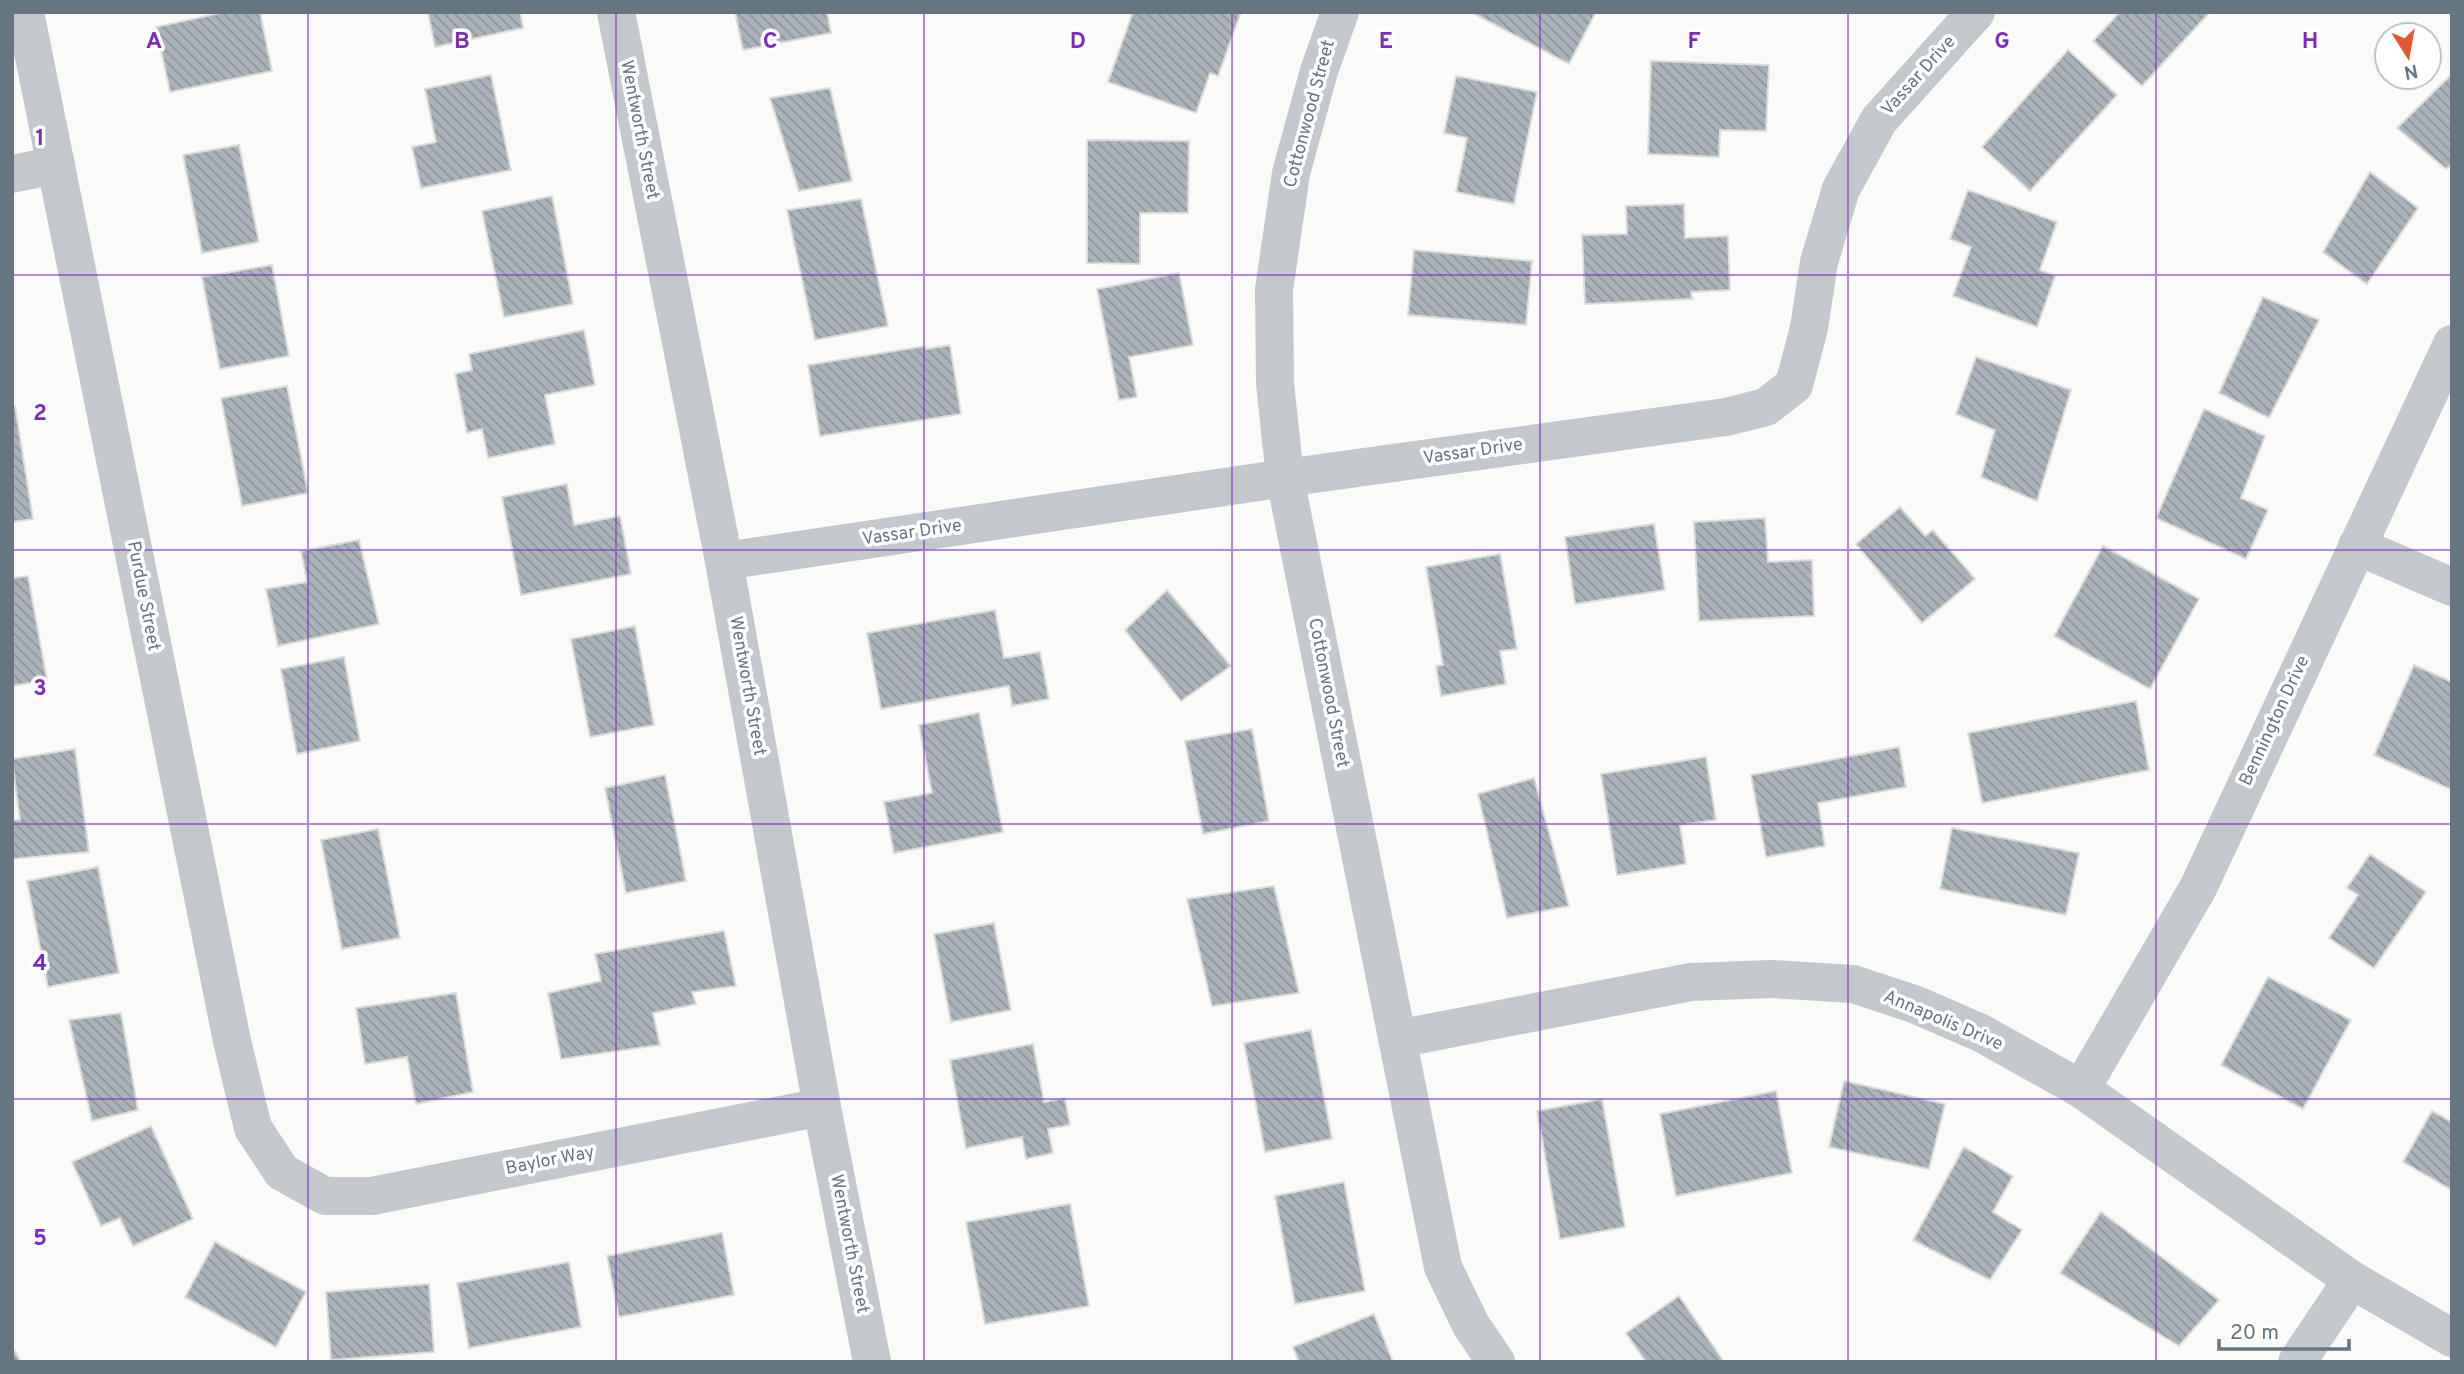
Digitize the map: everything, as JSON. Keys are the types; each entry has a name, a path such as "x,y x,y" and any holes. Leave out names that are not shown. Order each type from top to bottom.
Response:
{"street":[{"name":"Purdue Street","path":"25,12 232,1041 253,1128 282,1172"},
{"name":"Wentworth Street","path":"616,12 724,561 822,1107 872,1362"},
{"name":"Cottonwood Street","path":"1340,12 1318,71 1291,173 1274,290 1275,383 1285,478 1443,1267 1471,1325 1496,1362"},
{"name":"Vassar Drive","path":"724,561 1285,478 1726,417 1766,407 1794,385 1809,328 1819,262 1841,189 1879,120 1976,12"},
{"path":"12,174 56,165"},
{"name":"Bennington Drive","path":"2081,1089 2197,888 2452,344"},
{"path":"2357,546 2452,587"},
{"name":"Annapolis Drive","path":"1396,1039 1691,982 1772,979 1853,984 1914,1004 1981,1033 2081,1089 2351,1280 2452,1338"},
{"name":"Baylor Way","path":"282,1172 325,1196 372,1196 822,1107"},
{"path":"2297,1362 2351,1280"}],"building":[{"path":"225,12 260,12 272,71 170,92 156,27"},
{"path":"428,12 520,12 523,28 435,47"},
{"path":"735,12 827,12 831,33 743,50"},
{"path":"1133,12 1241,12 1218,76 1210,73 1196,113 1108,82"},
{"path":"1471,12 1596,12 1569,64"},
{"path":"2120,12 2210,12 2142,86 2093,41"},
{"path":"2068,50 2117,95 2030,191 1982,147"},
{"path":"1651,61 1769,65 1766,131 1720,130 1719,157 1648,154"},
{"path":"2452,74 2452,164 2446,169 2397,128 2435,91 2443,91 2443,83"},
{"path":"491,75 511,170 421,188 412,147 436,142 425,89"},
{"path":"1456,76 1537,92 1514,204 1456,192 1467,138 1444,133"},
{"path":"830,88 852,181 799,191 770,98"},
{"path":"1087,140 1189,141 1188,213 1140,213 1140,264 1087,263"},
{"path":"239,145 259,242 202,253 183,155"},
{"path":"2370,172 2418,208 2367,284 2323,252"},
{"path":"1968,190 2057,222 2040,270 2055,276 2037,327 1953,296 1971,247 1950,239"},
{"path":"552,196 573,304 504,317 482,211"},
{"path":"861,199 888,326 815,340 787,210"},
{"path":"1684,204 1685,238 1728,236 1730,290 1691,292 1692,299 1585,304 1582,235 1627,234 1626,206"},
{"path":"1414,250 1532,261 1526,325 1408,315"},
{"path":"272,265 289,356 220,369 202,277"},
{"path":"1179,273 1193,345 1129,357 1137,397 1119,400 1097,289"},
{"path":"2263,297 2319,320 2269,418 2219,393"},
{"path":"584,330 595,385 545,395 555,444 488,458 482,429 467,433 455,374 472,370 469,354"},
{"path":"950,345 961,414 820,436 808,365 925,346 926,349"},
{"path":"1976,357 2071,390 2037,501 1981,477 1995,430 1956,414"},
{"path":"287,386 308,493 242,506 221,398"},
{"path":"12,406 15,406 33,519 12,522"},
{"path":"2204,409 2265,436 2241,498 2268,510 2246,559 2156,518"},
{"path":"567,484 574,525 620,516 631,574 521,595 502,497"},
{"path":"1900,507 1925,536 1933,530 1975,579 1922,623 1856,544"},
{"path":"1765,518 1768,562 1812,560 1814,616 1699,621 1694,522"},
{"path":"1654,524 1665,590 1575,604 1565,537"},
{"path":"359,540 379,624 278,646 266,589 307,582 301,551"},
{"path":"2103,546 2199,599 2150,689 2054,636"},
{"path":"1500,554 1517,649 1500,651 1506,684 1441,696 1436,666 1443,665 1426,567"},
{"path":"28,576 47,680 12,686 12,578"},
{"path":"1167,590 1231,666 1181,701 1125,630"},
{"path":"995,610 1004,658 1040,652 1049,699 1012,706 1009,686 881,709 867,633"},
{"path":"635,626 654,725 590,737 571,639"},
{"path":"344,657 360,741 297,754 281,669"},
{"path":"2414,665 2452,682 2452,790 2374,755"},
{"path":"2136,701 2149,770 1982,803 1968,733"},
{"path":"979,713 1003,832 894,853 884,802 932,793 919,725"},
{"path":"1252,729 1269,821 1203,834 1185,741"},
{"path":"1899,747 1906,787 1818,803 1825,846 1766,857 1751,775"},
{"path":"75,749 89,852 12,859 12,820 20,820 12,759"},
{"path":"1706,757 1716,820 1680,825 1686,864 1617,875 1601,774"},
{"path":"665,775 686,881 626,893 605,788"},
{"path":"1534,778 1569,906 1507,918 1478,794"},
{"path":"1952,828 2079,853 2066,915 1940,889"},
{"path":"378,829 400,938 342,949 321,840"},
{"path":"2370,854 2426,892 2374,968 2329,938 2358,895 2347,888"},
{"path":"98,867 119,973 48,987 27,881"},
{"path":"1274,886 1299,993 1212,1006 1187,899"},
{"path":"994,923 1011,1010 951,1022 934,934"},
{"path":"724,931 736,986 692,992 696,1004 653,1013 660,1045 561,1059 548,993 601,981 595,954"},
{"path":"2268,977 2351,1020 2303,1109 2221,1065"},
{"path":"456,993 473,1092 416,1104 407,1057 365,1064 356,1008"},
{"path":"121,1013 138,1110 92,1121 69,1020"},
{"path":"1311,1030 1332,1139 1265,1152 1244,1043"},
{"path":"1033,1044 1044,1102 1065,1098 1070,1125 1048,1129 1053,1153 1026,1159 1022,1137 966,1148 950,1060"},
{"path":"1844,1081 1945,1104 1929,1169 1829,1147"},
{"path":"1776,1091 1792,1173 1676,1196 1660,1114"},
{"path":"1602,1099 1625,1227 1560,1239 1537,1111"},
{"path":"2432,1111 2452,1122 2452,1190 2403,1162"},
{"path":"151,1126 193,1219 133,1246 120,1218 101,1226 72,1162"},
{"path":"1964,1147 2013,1176 1993,1212 2022,1230 1990,1280 1913,1240"},
{"path":"1344,1182 1365,1291 1295,1304 1275,1196"},
{"path":"1070,1204 1089,1306 985,1324 966,1222"},
{"path":"2101,1212 2219,1300 2179,1346 2060,1273"},
{"path":"722,1233 734,1295 619,1317 607,1256"},
{"path":"215,1242 306,1292 276,1347 185,1297"},
{"path":"569,1262 581,1327 469,1348 457,1283"},
{"path":"429,1284 434,1352 331,1360 326,1292"},
{"path":"1679,1296 1724,1362 1646,1362 1626,1333"},
{"path":"1374,1314 1393,1362 1299,1362 1293,1347"},
{"path":"12,1347 21,1362 12,1362"}]}
